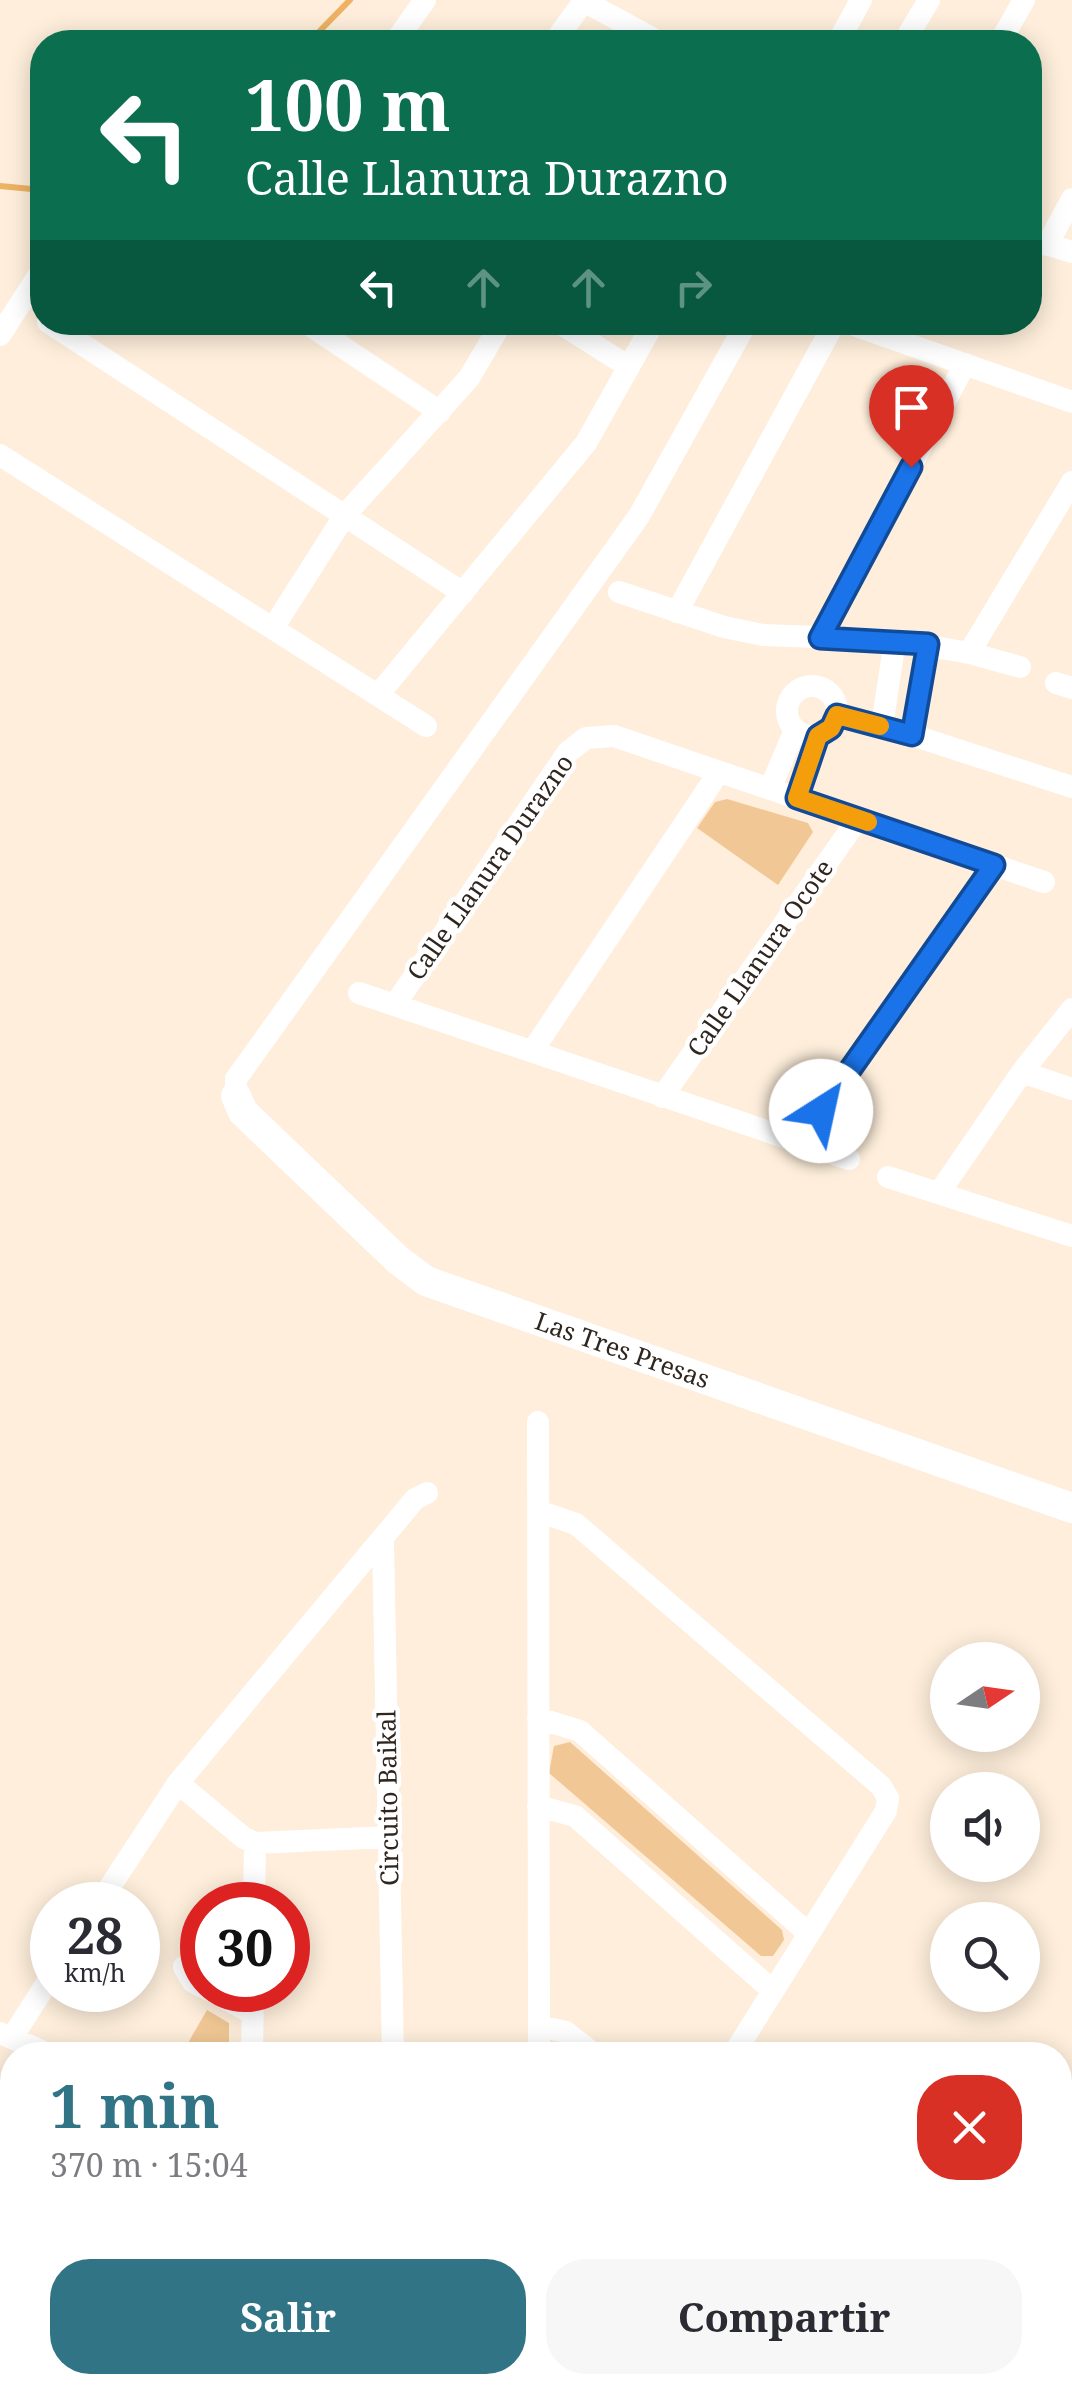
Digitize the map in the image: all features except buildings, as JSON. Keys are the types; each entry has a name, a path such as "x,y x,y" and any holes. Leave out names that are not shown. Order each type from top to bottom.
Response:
{"main road":[{"name":"Las Tres Presas","path":"236,1096 242,1112 398,1260 426,1280 1072,1508"}],"street":[{"path":"404,30 425,0"},
{"path":"562,30 583,0 637,30"},
{"path":"844,30 860,0"},
{"path":"911,30 929,0"},
{"path":"1007,30 1024,0"},
{"path":"1042,237 1072,198"},
{"path":"1042,243 1072,252"},
{"path":"0,335 30,289"},
{"path":"20,304 30,311"},
{"path":"67,335 463,593"},
{"path":"325,335 440,412"},
{"path":"272,628 345,515 469,378 494,335"},
{"path":"579,335 629,367"},
{"path":"378,696 586,443 647,335"},
{"path":"236,1096 236,1080 639,516 740,335"},
{"path":"676,612 828,335"},
{"path":"882,335 1072,402"},
{"path":"820,638 966,364"},
{"path":"0,455 426,726"},
{"path":"969,653 1072,482"},
{"path":"620,592 676,612 764,635 928,644 1020,667"},
{"path":"882,726 895,640"},
{"path":"912,735 928,644"},
{"path":"803,687 820,687 837,706 837,715 831,728 810,737 794,730 787,706 803,687"},
{"path":"837,715 1072,787"},
{"path":"770,790 794,730"},
{"name":"Calle Llanura Durazno","path":"396,1003 568,752 586,738 614,736 1044,882"},
{"path":"797,798 818,736"},
{"path":"533,1050 720,772"},
{"name":"Calle Llanura Ocote","path":"662,1097 858,819"},
{"path":"800,1142 994,865"},
{"name":"Calle Llanura Durazno","path":"359,993 849,1159"},
{"path":"939,1192 1022,1072 1072,1008"},
{"path":"1022,1072 1072,1089"},
{"path":"888,1177 1072,1236"},
{"path":"538,1422 539,2042"},
{"path":"113,1882 178,1783 414,1498 427,1493"},
{"path":"538,1511 576,1524 881,1786 888,1798 886,1812 741,2042"},
{"name":"Circuito Baikal","path":"382,1541 393,2042"},
{"path":"538,1718 580,1731 809,1934"},
{"path":"178,1783 255,1843 390,1838"},
{"path":"538,1806 575,1816 773,1991"},
{"path":"254,1882 255,1843"},
{"path":"6,2034 30,2003"},
{"path":"252,2042 253,2012"},
{"path":"539,2026 566,2032 579,2042"}],"shaded area":[{"path":"727,799 808,823 813,832 778,885 697,828 715,802"},
{"path":"570,1742 782,1930 784,1940 773,1956 761,1956 549,1773 554,1746"},
{"path":"206,2012 210,2012 229,2023 229,2042 189,2042"}],"waterway":[{"path":"321,30 350,0"},
{"path":"0,186 30,189"}],"slow traffic":[{"path":"868,822 797,798 818,736 831,728 837,715 880,726"}],"route":[{"path":"821,1111 994,865 797,798 818,736 831,728 837,715 912,735 928,644 820,638 911,467"}]}
